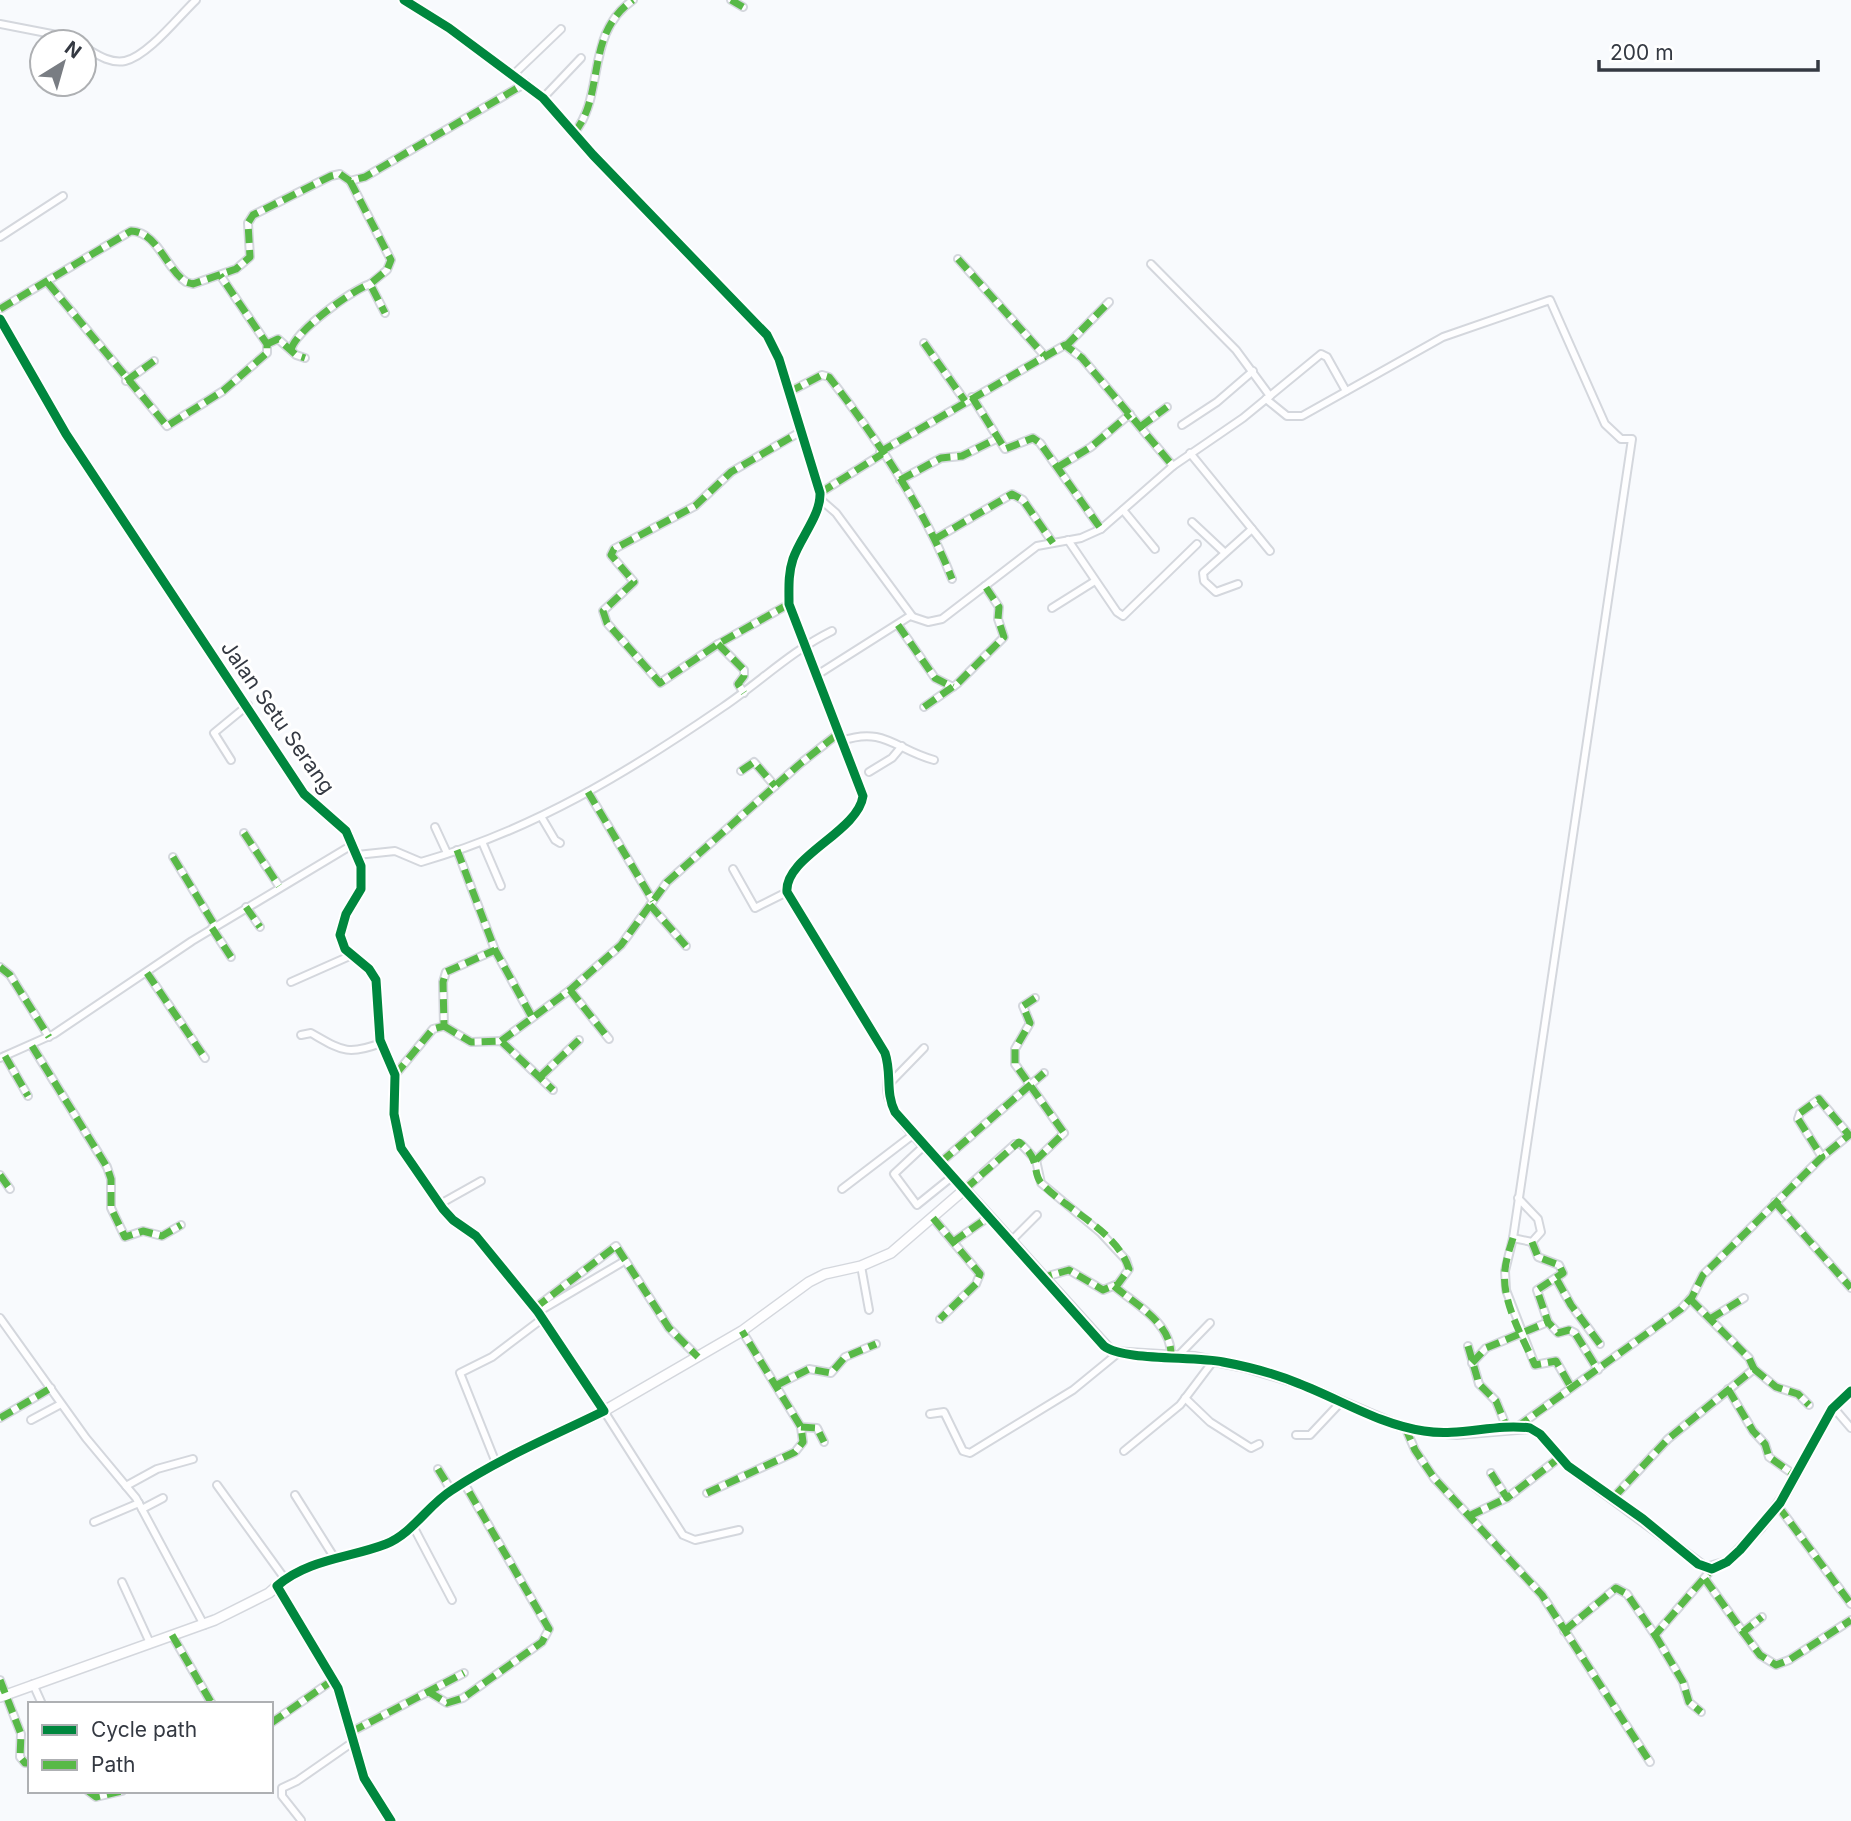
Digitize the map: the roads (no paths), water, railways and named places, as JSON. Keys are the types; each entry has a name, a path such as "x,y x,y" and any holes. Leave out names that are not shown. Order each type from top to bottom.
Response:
{"street":[{"path":"98,53 113,60 124,61 137,56 196,0"},
{"path":"404,0 514,74 543,98 755,319 779,359 820,496 836,513 912,616 928,622 939,621 1029,551 1101,529 1173,466 1322,354 1327,357 1346,391"},
{"path":"574,133 586,116 600,45 615,18 633,0"},
{"path":"732,0 743,7"},
{"path":"0,24 28,29"},
{"path":"514,74 561,29"},
{"path":"543,98 582,58"},
{"path":"350,181 365,177 526,83"},
{"path":"0,309 48,283 131,231 142,233 150,239 186,282 193,284 220,275 244,265 250,257 248,223 253,215 340,174 350,181 391,260 390,267 307,329 293,341 291,350"},
{"path":"0,237 64,196"},
{"path":"958,259 1044,355"},
{"path":"1151,264 1253,371 1268,397 1282,413 1295,418 1307,414 1443,337 1550,300 1605,424 1612,434 1632,439 1513,1238 1505,1271 1509,1300 1535,1365 1556,1361 1571,1387"},
{"path":"48,283 126,381 167,426 243,376 267,353 267,344 220,275"},
{"path":"370,284 385,313"},
{"path":"1109,302 1066,346 1044,355 969,399 881,453 820,496 792,560 788,579 789,604 858,778 862,802 839,830 799,867 789,880 788,892 885,1053 889,1100 895,1112 1045,1277 1100,1342 1117,1354 1214,1360 1271,1374 1405,1427 1457,1434 1512,1427 1530,1428 1540,1434 1559,1458 1698,1564 1712,1569"},
{"name":"Jalan Setu Serang","path":"0,319 66,434 248,705 304,794 346,831 356,855 362,882 346,914 340,934 343,945 369,969 376,980 381,1043 395,1075 394,1114 398,1140 440,1205 453,1220 476,1236 538,1313 604,1411"},
{"path":"267,344 278,339 305,358"},
{"path":"924,343 1007,450 1035,439 1052,457 1101,529"},
{"path":"1066,346 1082,358 1173,466"},
{"path":"126,381 154,361"},
{"path":"1182,425 1217,402 1253,371"},
{"path":"789,392 822,375 829,377 900,480 935,539 952,579"},
{"path":"1140,427 1167,407"},
{"path":"1058,467 1091,447 1130,414"},
{"path":"789,604 718,644 664,681 657,681 604,617 603,611 634,582 611,555 612,552 695,506 731,472 800,432"},
{"path":"900,480 941,458 962,456 998,438"},
{"path":"1190,453 1270,551"},
{"path":"935,539 1012,494 1023,500 1053,543"},
{"path":"1123,510 1155,549"},
{"path":"1192,522 1224,552"},
{"path":"1238,584 1216,592 1202,579 1205,570 1252,530"},
{"path":"1068,540 1095,582 1123,616 1196,544"},
{"path":"1052,608 1095,582"},
{"path":"924,707 953,687 1004,638 998,619 1000,609 985,586"},
{"path":"817,675 912,616"},
{"path":"898,625 935,678 953,687"},
{"path":"356,855 395,851 421,862 483,844 542,818 662,748 744,693 806,644 832,631"},
{"path":"718,644 744,670 744,676 738,684 744,693"},
{"path":"231,760 214,733 248,705"},
{"path":"395,1075 433,1028 444,1026 471,1042 501,1041 570,990 621,945 684,866 839,733"},
{"path":"842,741 872,734 934,760"},
{"path":"869,772 892,758 902,746"},
{"path":"740,771 754,762 775,786"},
{"path":"588,792 652,903 686,947"},
{"path":"542,818 555,840 560,843"},
{"path":"435,827 447,853"},
{"path":"244,833 279,886"},
{"path":"483,844 501,886"},
{"path":"28,1096 3,1057 49,1037 213,927 352,845"},
{"path":"457,850 495,950 533,1017"},
{"path":"173,857 231,957"},
{"path":"733,869 755,908 788,892"},
{"path":"246,907 260,927"},
{"path":"444,1026 443,982 446,972 495,950"},
{"path":"291,982 352,955"},
{"path":"0,967 10,975 49,1037"},
{"path":"147,973 205,1058"},
{"path":"570,990 609,1040"},
{"path":"1035,998 1023,1006 1030,1023 1019,1039 1014,1056 1015,1064 1028,1086 1064,1130 1063,1136 1036,1160"},
{"path":"301,1035 311,1032 325,1042 353,1052 381,1043"},
{"path":"540,1077 579,1040"},
{"path":"501,1041 553,1090"},
{"path":"32,1046 107,1167 111,1179 111,1208 125,1237 143,1231 162,1236 181,1225"},
{"path":"888,1085 924,1048"},
{"path":"941,1162 1044,1073"},
{"path":"1512,1427 1668,1319 1690,1299 1703,1275 1775,1202 1849,1135 1819,1099 1800,1113 1798,1119 1822,1157"},
{"path":"842,1189 914,1134"},
{"path":"4,1696 204,1625 269,1593 285,1579 334,1557 386,1544 414,1526 451,1490 496,1463 604,1411 698,1357 742,1331 809,1282 825,1274 861,1266 891,1252 1017,1143 1036,1160 1041,1183 1101,1233 1126,1260 1128,1274 1114,1286 1100,1290 1069,1270 1045,1277"},
{"path":"925,1146 894,1174 916,1204 921,1205 953,1176"},
{"path":"0,1175 10,1189"},
{"path":"440,1205 481,1181"},
{"path":"1518,1198 1538,1219 1541,1232 1532,1242"},
{"path":"1775,1202 1851,1288"},
{"path":"1012,1240 1037,1215"},
{"path":"953,1242 990,1216"},
{"path":"933,1218 980,1278 940,1319"},
{"path":"1513,1238 1532,1242"},
{"path":"1532,1242 1538,1257 1554,1262 1562,1269 1562,1276 1544,1283 1537,1290 1548,1322 1558,1333 1569,1330 1575,1334 1598,1370"},
{"path":"496,1463 460,1373 492,1357 538,1313 616,1246 669,1328 698,1357"},
{"path":"538,1313 621,1263"},
{"path":"861,1266 869,1310"},
{"path":"1557,1280 1575,1312 1600,1344"},
{"path":"1114,1286 1162,1327 1171,1341 1174,1356"},
{"path":"1710,1319 1744,1298"},
{"path":"1690,1299 1749,1358 1754,1369 1780,1390 1798,1394 1809,1405"},
{"path":"0,1318 61,1404 141,1506 204,1625"},
{"path":"1472,1363 1486,1348 1548,1322"},
{"path":"1174,1356 1210,1323"},
{"path":"707,1493 795,1452 803,1442 801,1427 742,1331"},
{"path":"777,1385 809,1369 831,1373 845,1357 876,1344"},
{"path":"1468,1346 1479,1384 1496,1401 1512,1427"},
{"path":"930,1414 944,1412 963,1451 970,1453 1073,1390 1117,1354"},
{"path":"1124,1451 1185,1398 1214,1360"},
{"path":"1612,1498 1668,1439 1754,1369"},
{"path":"0,1419 51,1388"},
{"path":"1728,1389 1753,1431 1765,1444 1769,1457 1796,1476"},
{"path":"1655,1635 1712,1569 1727,1562 1740,1550 1778,1506 1833,1407 1851,1391"},
{"path":"1185,1398 1222,1430 1251,1448 1259,1444"},
{"path":"1296,1435 1310,1435 1341,1402"},
{"path":"31,1420 61,1404"},
{"path":"1833,1407 1851,1428"},
{"path":"604,1411 683,1535 695,1540 738,1530"},
{"path":"801,1427 817,1428 824,1442"},
{"path":"1405,1427 1426,1467 1535,1586 1650,1762"},
{"path":"1469,1516 1507,1499 1559,1458"},
{"path":"126,1486 157,1469 193,1459"},
{"path":"438,1469 451,1490"},
{"path":"1491,1473 1507,1499"},
{"path":"429,1692 447,1703 463,1698 542,1642 550,1629 464,1483"},
{"path":"217,1485 285,1579"},
{"path":"295,1495 334,1557"},
{"path":"94,1522 163,1498"},
{"path":"1778,1506 1851,1604"},
{"path":"414,1526 452,1600"},
{"path":"1705,1579 1760,1655 1776,1665 1789,1660 1851,1620"},
{"path":"122,1582 150,1643"},
{"path":"277,1586 334,1680 344,1702 363,1778 391,1821"},
{"path":"1564,1631 1616,1588 1627,1594 1684,1682 1689,1702 1701,1712"},
{"path":"1743,1632 1762,1617"},
{"path":"172,1635 211,1702"},
{"path":"301,1820 282,1796 282,1788 297,1781 352,1737 464,1674"},
{"path":"0,1680 21,1734 20,1756 24,1763 28,1763"},
{"path":"273,1722 334,1680"},
{"path":"33,1684 41,1702"},
{"path":"91,1793 96,1797 113,1793"}]}
